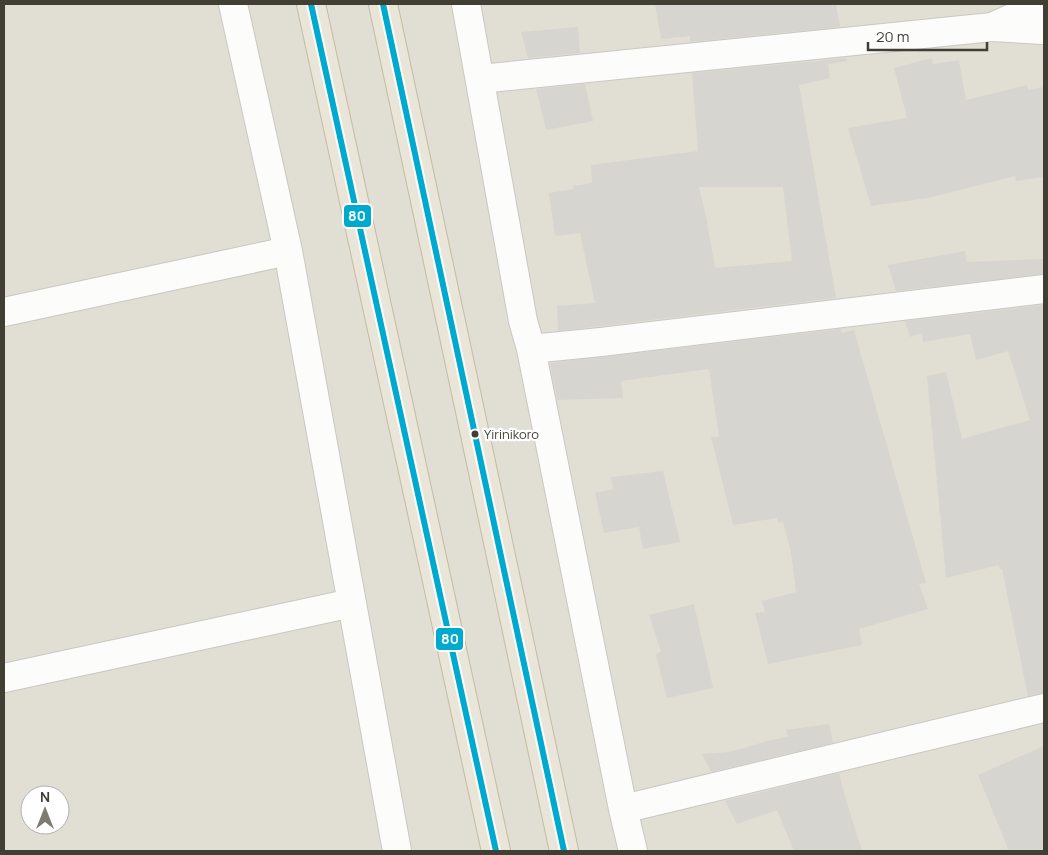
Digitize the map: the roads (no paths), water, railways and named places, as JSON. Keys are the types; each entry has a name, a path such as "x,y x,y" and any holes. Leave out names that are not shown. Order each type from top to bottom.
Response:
{"highway":[{"path":"311,4 496,851"},
{"path":"383,4 564,851"}],"street":[{"path":"233,4 288,251 397,851"},
{"path":"466,4 523,321 531,349 633,851"},
{"path":"992,26 1043,4"},
{"path":"480,80 992,26 1044,30"},
{"path":"4,312 288,251"},
{"path":"531,349 1044,289"},
{"path":"4,678 352,603"},
{"path":"623,809 1044,708"}],"place":[{"name":"Yirinikoro","path":"475,434"}]}
